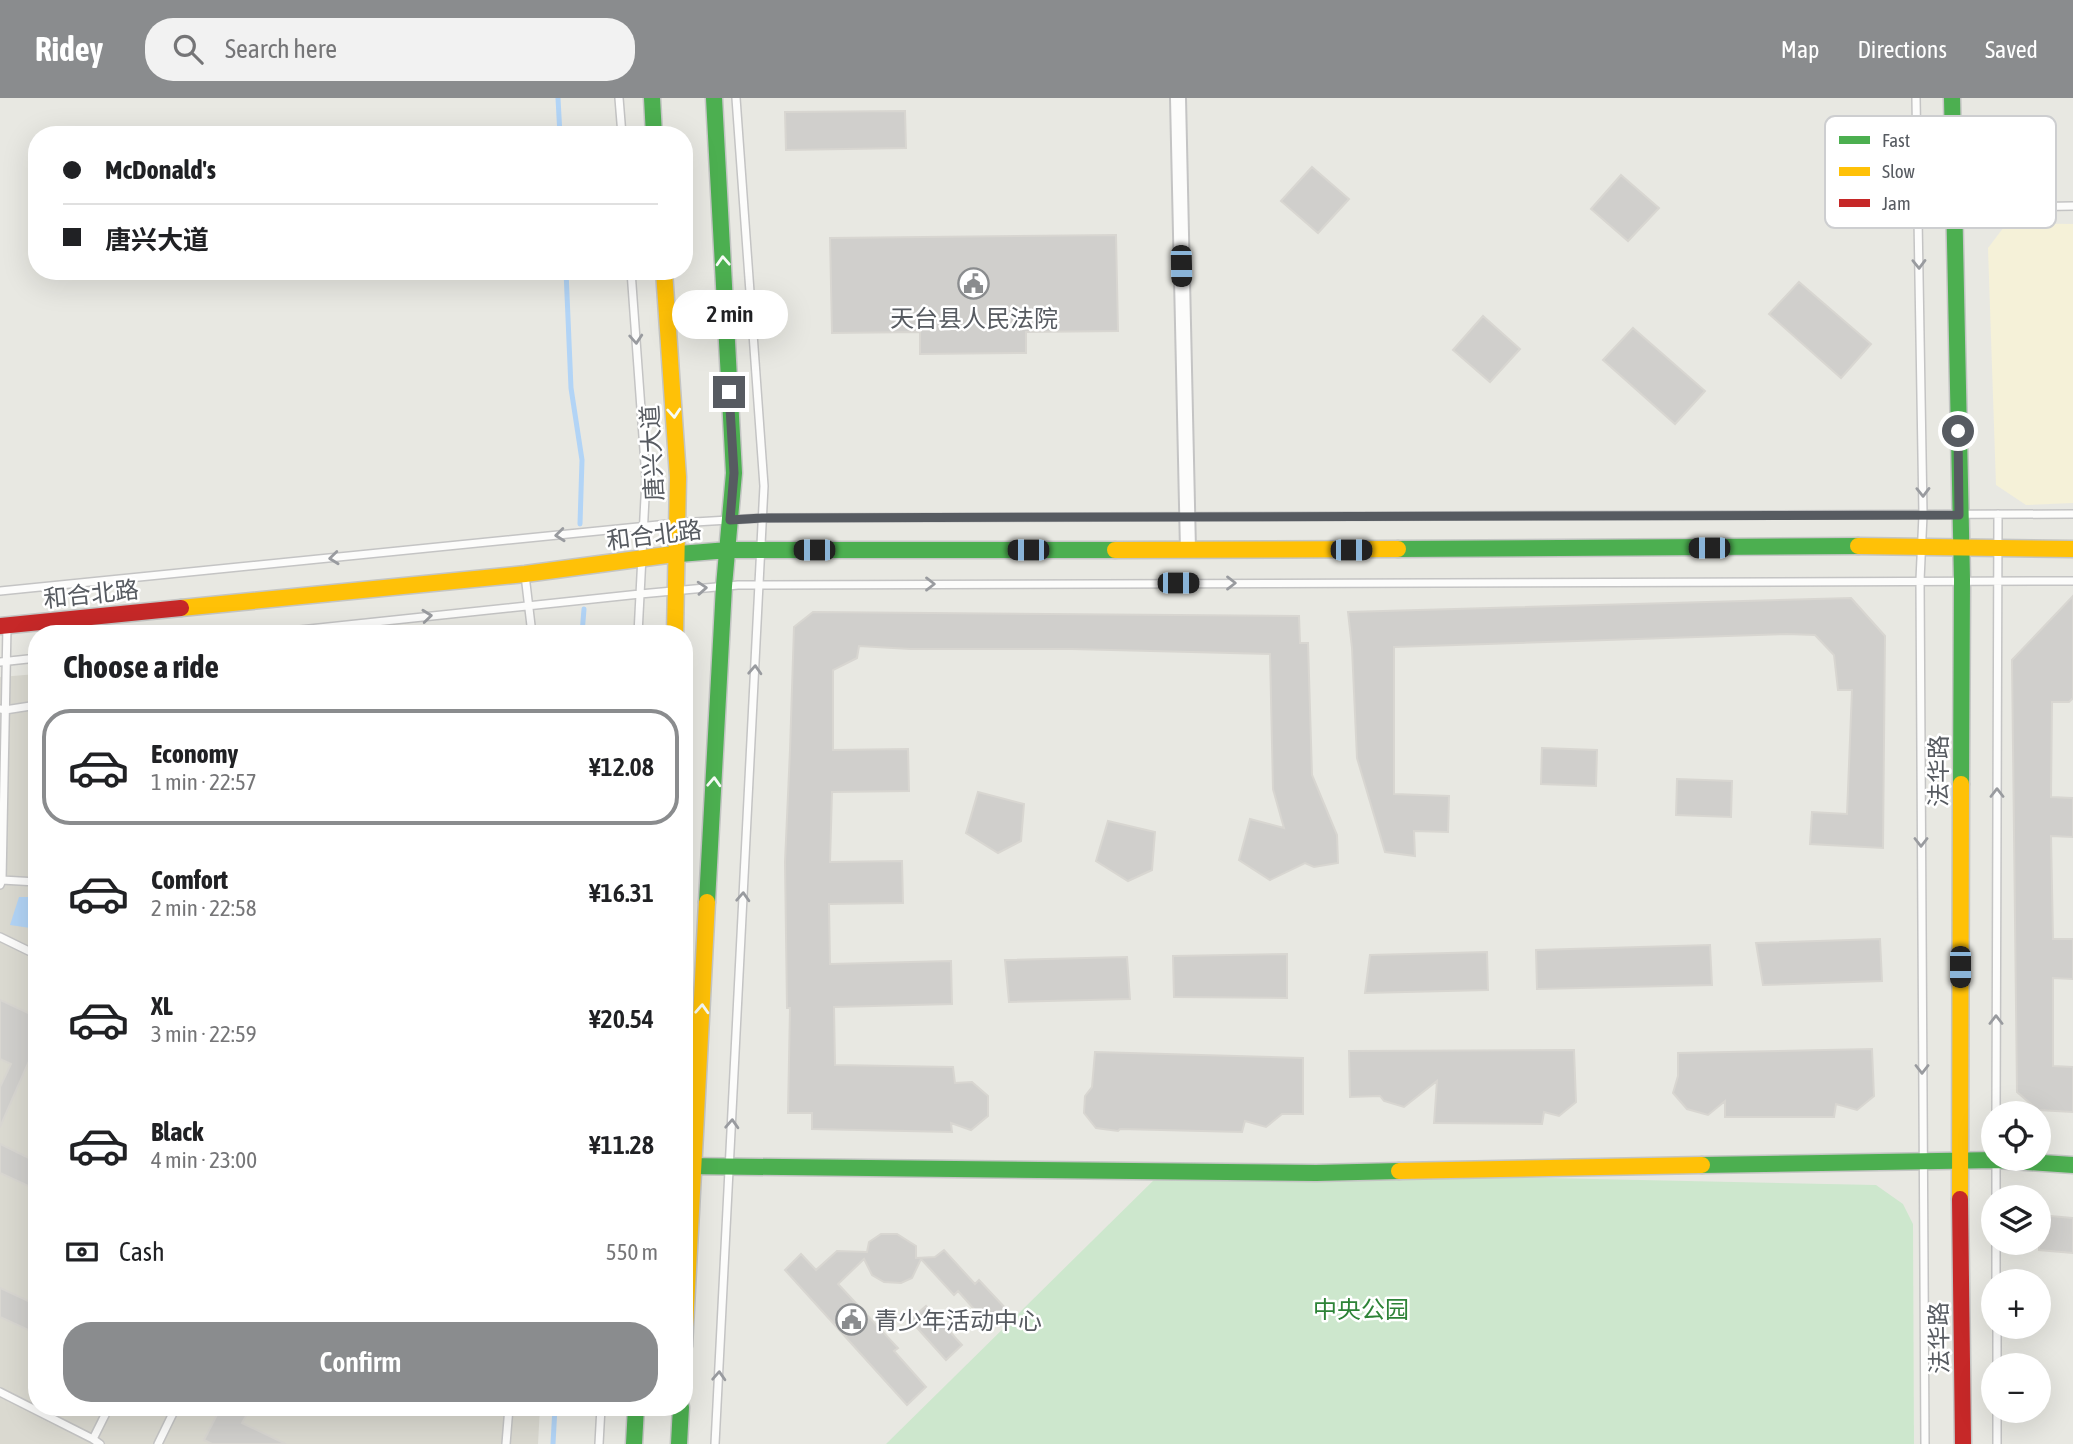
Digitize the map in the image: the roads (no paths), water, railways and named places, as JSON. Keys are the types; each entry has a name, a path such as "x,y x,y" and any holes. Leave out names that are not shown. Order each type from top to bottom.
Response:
{"main road":[{"path":"652,98 654,126"},
{"path":"693,1100 724,586 734,473 714,98"},
{"name":"法华路","path":"1952,98 1952,116"},
{"name":"法华路","path":"1954,228 1962,580 1959,1160 1963,1444"},
{"name":"唐兴大道","path":"665,280 678,477 675,625"},
{"name":"和合北路","path":"3,626 525,574 728,550 1922,546 2073,549"},
{"path":"693,1166 1316,1173 1981,1159"},
{"path":"2051,1163 2073,1165"},
{"path":"634,1444 636,1416"},
{"path":"679,1444 681,1416"}],"street":[{"path":"1178,98 1188,550"}],"lane":[{"path":"619,98 621,126"},
{"path":"715,1444 764,486 736,98"},
{"path":"1916,98 1916,116"},
{"path":"1918,228 1923,515 1920,580 1925,1444"},
{"path":"632,280 646,478 638,625"},
{"path":"1996,1101 1998,514"},
{"path":"0,591 643,526 762,518 2073,514"},
{"path":"525,574 531,625"},
{"path":"345,625 677,590 759,585 2073,581"},
{"path":"3,626 1,882 28,882"},
{"path":"3,661 28,659"},
{"path":"3,710 28,706"},
{"path":"0,937 28,951"},
{"path":"0,1392 28,1406"},
{"path":"48,1416 97,1441 106,1416"},
{"path":"158,1444 172,1416"},
{"path":"506,1444 508,1416"},
{"path":"599,1444 601,1416"},
{"path":"1997,1423 1997,1444"}],"water":[{"path":"19,897 28,897 28,928 10,925"}],"waterway":[{"path":"558,98 560,126"},
{"path":"566,280 571,388 582,460 580,524"},
{"path":"583,625 584,609"},
{"path":"553,1444 555,1416"}],"place":[{"name":"天台县人民法院","path":"974,284"},
{"name":"青少年活动中心","path":"851,1320"}],"park label":[{"name":"中央公园","path":"1361,1309"}]}
